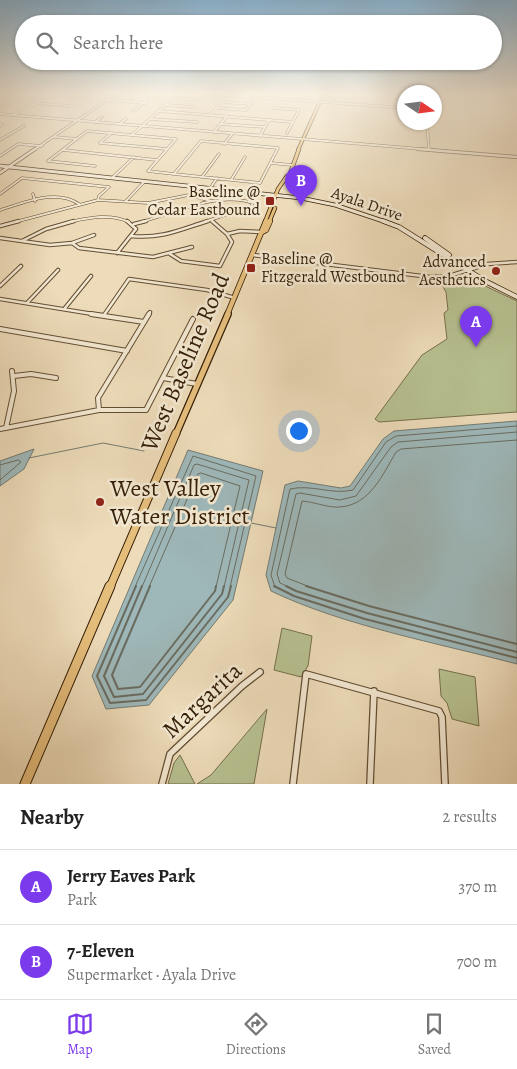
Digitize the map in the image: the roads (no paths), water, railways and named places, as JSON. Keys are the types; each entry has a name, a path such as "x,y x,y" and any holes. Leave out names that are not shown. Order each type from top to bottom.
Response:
{"main road":[{"name":"West Baseline Road","path":"25,784 253,255 262,230 308,130"},
{"name":"Ayala Drive","path":"0,166 279,194 344,204 382,217 422,236 469,270 517,295"}],"street":[{"path":"1,139 18,130"},
{"path":"0,173 66,130"},
{"path":"132,135 139,130"},
{"path":"185,130 517,157"},
{"path":"260,136 264,130"},
{"path":"428,130 430,150"},
{"path":"95,166 48,161 87,131 176,139 148,171 174,174 202,177 216,178 260,183 272,163 278,148 201,141 174,174"},
{"path":"100,143 111,133"},
{"path":"224,144 232,134"},
{"path":"55,137 77,139"},
{"path":"100,143 168,149"},
{"path":"0,156 18,144 42,146"},
{"path":"62,150 157,160"},
{"path":"202,177 219,154"},
{"path":"113,177 134,157"},
{"path":"231,180 245,157"},
{"path":"272,163 292,165"},
{"path":"0,194 22,178 109,187 99,196 98,200"},
{"path":"211,187 216,178"},
{"path":"126,201 145,180"},
{"path":"164,193 170,197"},
{"path":"33,194 35,201"},
{"path":"0,226 98,200 148,203 170,197 196,196 212,202"},
{"path":"0,210 35,201 62,197 74,199 79,204"},
{"path":"131,236 150,238 163,236 228,214 247,214 252,202 230,199 212,202 134,224"},
{"path":"22,241 34,233 89,217 102,216 127,219 134,224 136,229 117,254"},
{"path":"170,254 180,261 220,266 232,242 227,234 210,220"},
{"path":"227,234 240,231 262,232"},
{"path":"0,238 50,244 72,242 94,235"},
{"path":"72,242 79,248 153,257 192,247"},
{"path":"253,255 425,277 449,276 491,263 517,262"},
{"path":"0,286 21,266"},
{"path":"26,303 58,270"},
{"path":"65,308 91,276"},
{"path":"104,315 129,279 207,290 234,298"},
{"path":"0,299 144,322"},
{"path":"99,410 98,398 150,312"},
{"path":"0,429 99,410 146,410 192,319"},
{"path":"0,330 127,351"},
{"path":"6,428 11,405 14,376 12,371"},
{"path":"14,376 32,374 56,378"},
{"path":"163,378 197,384"},
{"name":"Margarita","path":"162,784 170,754 242,686 260,672"},
{"path":"293,784 306,674 439,710 442,717 445,784"},
{"path":"370,784 374,691"}],"water":[{"path":"517,421 517,664 360,624 299,603 271,591 266,575 285,485 298,481 341,488 350,486 383,439 394,431"},
{"path":"34,449 24,469 0,486 0,461"},
{"path":"188,450 263,471 233,600 149,705 106,709 92,676"}],"waterway":[{"path":"29,458 103,443 144,451"},
{"path":"251,523 276,528"}],"place":[{"name":"Baseline @ Cedar Eastbound","path":"270,201"},
{"name":"7-Eleven","path":"301,206"},
{"name":"Baseline @ Fitzgerald Westbound","path":"251,268"},
{"name":"Advanced Aesthetics","path":"496,271"},
{"name":"Jerry Eaves Park","path":"476,347"},
{"name":"West Valley Water District","path":"100,502"}]}
